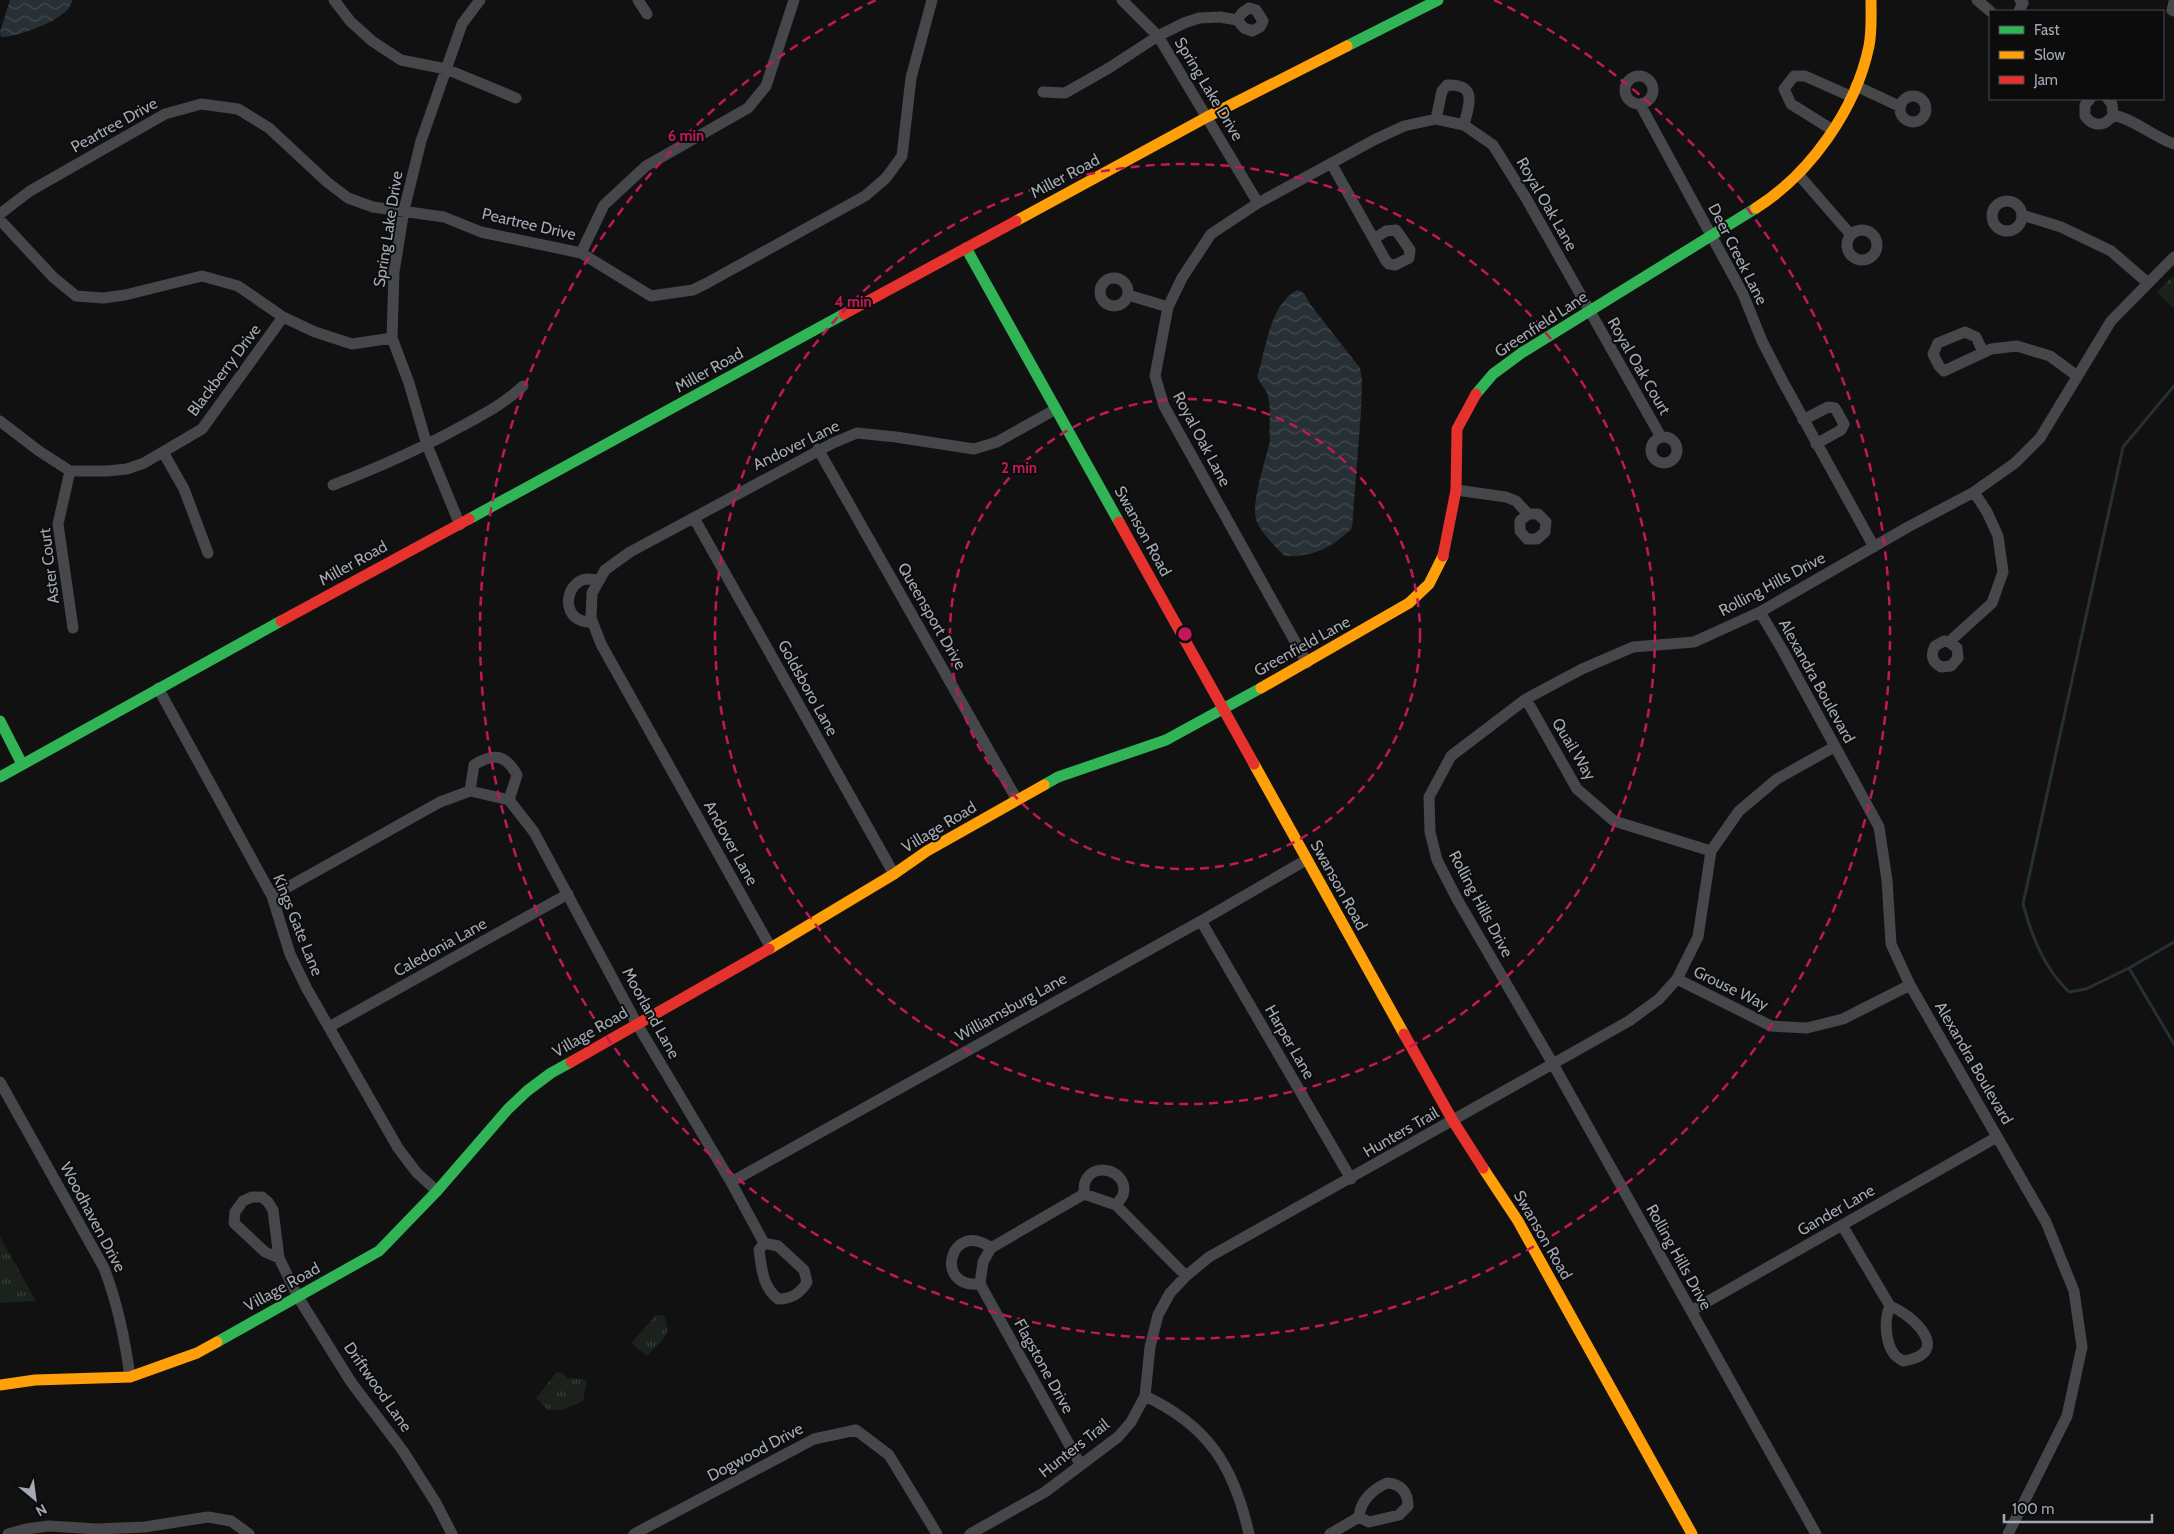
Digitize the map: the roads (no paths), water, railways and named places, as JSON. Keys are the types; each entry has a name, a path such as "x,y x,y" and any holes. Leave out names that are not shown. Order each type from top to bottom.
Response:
{"street":[{"path":"334,0 350,21 372,41 402,60 446,70 516,98"},
{"name":"Spring Lake Drive","path":"460,525 427,445 409,383 392,338 394,272 404,210 421,142 462,24 480,0"},
{"path":"638,0 647,14"},
{"path":"581,253 604,205 646,166 748,108 766,86 794,0"},
{"name":"Peartree Drive","path":"0,214 30,191 165,114 201,104 238,110 269,128 327,182 348,198 373,207 444,217 481,232 581,253 651,296 693,290 866,196 886,178 902,156 910,78 932,0"},
{"name":"Spring Lake Drive","path":"1122,0 1158,36 1258,203"},
{"name":"Miller Road","path":"0,777 158,688 1207,117 1438,0"},
{"name":"Greenfield Lane","path":"1223,707 1307,663 1409,603 1429,584 1445,553 1456,490 1457,429 1477,393 1493,374 1508,363 1776,195 1798,174 1831,129 1853,91 1869,48 1872,25 1871,0"},
{"path":"1977,0 1989,11"},
{"path":"2174,2 2172,10 2174,12"},
{"path":"1043,92 1065,93 1109,68 1158,36 1199,18 1220,17 1237,20"},
{"path":"1831,129 1792,104 1784,89 1794,76 1805,76 1899,106"},
{"path":"1436,119 1442,91 1448,85 1459,85 1468,90 1470,98 1464,125"},
{"path":"2089,100 2084,110 2089,120 2099,124 2105,123 2112,115 2112,104 2109,100"},
{"name":"Deer Creek Lane","path":"1640,104 1743,294 1762,341 1803,420 1874,548"},
{"path":"2112,115 2124,117 2157,138 2174,144"},
{"name":"Royal Oak Lane","path":"1307,663 1164,406 1155,376 1168,307 1182,278 1211,234 1258,203 1331,163 1404,126 1436,119 1464,125 1493,145 1526,198 1589,311"},
{"path":"1331,163 1374,239"},
{"path":"1798,174 1851,234"},
{"path":"2022,215 2061,227 2111,251 2148,283"},
{"path":"0,220 53,277 76,296 103,298 125,295 202,276 238,286 283,317 315,332 352,344 392,338"},
{"name":"Swanson Road","path":"966,248 1453,1121 1518,1221 1692,1534"},
{"name":"Rolling Hills Drive","path":"1816,1534 1553,1064 1457,899 1437,860 1430,832 1429,797 1451,756 1526,699 1582,669 1633,647 1694,642 1760,612 1908,527 1974,492 2015,463 2040,438 2111,321 2174,257"},
{"path":"1128,295 1168,307"},
{"name":"Royal Oak Court","path":"1589,311 1661,436"},
{"name":"Blackberry Drive","path":"70,471 127,469 164,452 202,429 283,317"},
{"path":"1983,352 1991,348 2017,346 2050,356 2077,376"},
{"path":"332,484 383,466 427,445 508,401 523,386"},
{"path":"1803,420 1828,407 1835,408 1844,424 1841,430 1816,444"},
{"name":"Andover Lane","path":"771,948 601,644 590,618 592,593 605,570 630,552 818,449 857,433 974,449 997,442 1056,409"},
{"path":"0,421 39,451 70,471"},
{"name":"Queensport Drive","path":"818,449 1017,800"},
{"path":"164,452 184,489 208,553"},
{"name":"Aster Court","path":"70,471 58,524 73,628"},
{"path":"1456,490 1506,497 1516,501 1528,514"},
{"path":"1949,642 1992,602 2003,572 1998,536 1987,512 1974,492"},
{"name":"Goldsboro Lane","path":"694,518 894,874"},
{"path":"592,622 579,620 570,610 568,597 574,585 586,579 599,580"},
{"name":"Alexandra Boulevard","path":"1760,612 1879,827 1886,880 1891,944 1910,985 2046,1222 2074,1291 2082,1347 2067,1416 2008,1534"},
{"name":"Kings Gate Lane","path":"158,688 272,896 290,954 329,1027 398,1148 417,1173 437,1191"},
{"name":"Quail Way","path":"1526,699 1577,789 1614,821 1711,851"},
{"name":"Village Road","path":"0,1385 35,1380 130,1377 197,1353 379,1251 437,1191 508,1109 527,1091 551,1073 771,948 894,874 927,850 1058,777 1166,740 1223,707"},
{"path":"0,721 22,764"},
{"name":"Hunters Trail","path":"970,1534 1045,1492 1118,1437 1131,1422 1145,1396 1150,1347 1158,1315 1170,1293 1186,1276 1209,1257 1351,1179 1629,1021 1659,999 1677,979 1698,937 1711,851 1739,811 1777,779 1834,748"},
{"path":"272,896 440,802 470,791 508,800 517,775 511,764 499,757 485,757 474,765 470,791"},
{"name":"Moorland Lane","path":"508,800 534,832 637,1024 731,1182 764,1243"},
{"name":"Williamsburg Lane","path":"731,1182 1200,922 1306,860"},
{"name":"Caledonia Lane","path":"329,1027 568,894"},
{"name":"Harper Lane","path":"1200,922 1351,1179"},
{"name":"Grouse Way","path":"1677,979 1771,1026 1807,1028 1843,1019 1910,985"},
{"name":"Woodhaven Drive","path":"0,1082 104,1268 114,1294 125,1338 130,1377"},
{"name":"Gander Lane","path":"1691,1311 1997,1137"},
{"path":"1084,1194 1085,1182 1093,1172 1104,1169 1116,1173 1123,1183 1123,1195 1116,1205"},
{"path":"991,1248 983,1242 973,1240 964,1242 956,1248 952,1256 951,1266 955,1275 962,1282 971,1285 980,1284 983,1262 991,1248 1084,1194 1116,1205 1186,1276"},
{"name":"Driftwood Lane","path":"279,1258 265,1252 234,1223 235,1212 243,1201 252,1197 262,1197 268,1202 273,1210 279,1258 298,1297 351,1382 403,1451 436,1503 452,1534"},
{"path":"1842,1225 1890,1306 1900,1310 1925,1332 1928,1344 1917,1360 1903,1361 1894,1354 1889,1344 1885,1316 1890,1306"},
{"path":"764,1243 778,1246 804,1270 806,1282 802,1290 788,1299 778,1299 770,1293 763,1281 759,1250 764,1243"},
{"name":"Flagstone Drive","path":"980,1284 1080,1464"},
{"path":"1145,1396 1171,1408 1196,1429 1220,1456 1234,1482 1249,1534"},
{"name":"Dogwood Drive","path":"634,1534 814,1438 856,1430 889,1455 938,1534"},
{"path":"1330,1534 1359,1517"},
{"path":"8,1534 49,1526 97,1529 146,1527 208,1518 231,1521 249,1534"}],"water":[{"path":"10,0 72,1 61,16 26,32 1,37 0,32"},
{"path":"1297,290 1304,293 1310,304 1360,368 1362,379 1361,411 1352,528 1337,541 1322,550 1304,555 1285,556 1264,534 1256,519 1257,492 1270,441 1268,397 1257,377 1274,317 1280,306"}],"waterway":[{"path":"2174,386 2123,447 2023,904 2030,928 2040,951 2060,983 2069,992 2086,989 2129,968 2174,1044"},
{"path":"2129,968 2174,942"}]}
